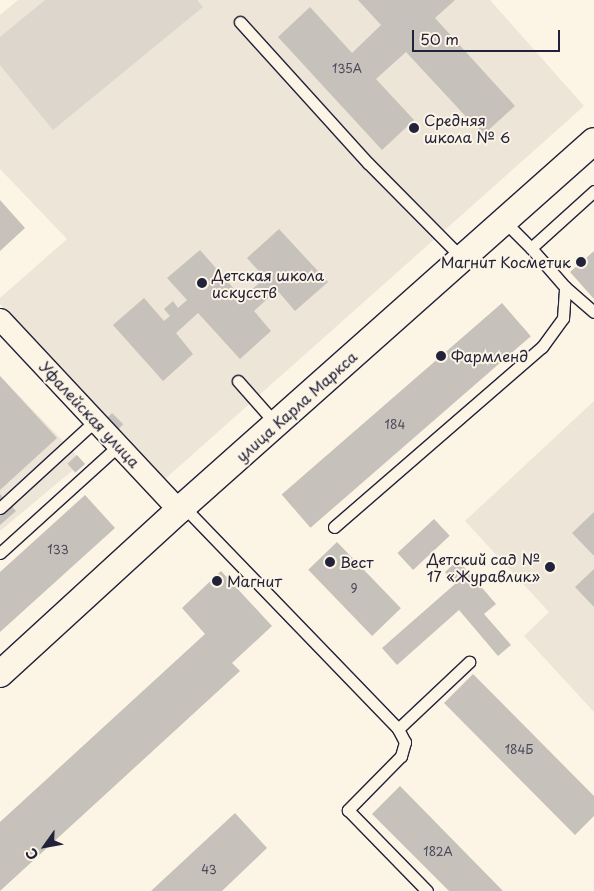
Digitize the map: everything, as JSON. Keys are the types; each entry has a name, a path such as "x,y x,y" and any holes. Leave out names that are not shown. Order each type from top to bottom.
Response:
{"street":[{"name":"улица Карла Маркса","path":"0,674 181,508 594,141"},
{"name":"Уфалейская улица","path":"0,319 181,508"}],"lane":[{"path":"240,22 368,163 462,258"},
{"path":"531,248 594,191"},
{"path":"504,221 531,248 565,287 594,312"},
{"path":"334,527 542,348 563,318 565,287"},
{"path":"238,382 276,424"},
{"path":"0,508 96,420"},
{"path":"0,553 119,445"},
{"path":"181,508 398,729 405,742 401,756 348,810 427,891"},
{"path":"398,729 469,662"}],"shaded area":[{"path":"18,0 490,0 584,106 165,479 0,304 0,298 67,239 0,169 0,15"},
{"path":"45,0 197,0 203,7 53,130 0,65 0,37"},
{"path":"0,376 85,464 75,473 73,470 0,531"},
{"name":"Детский сад № 17 «Журавлик»","path":"594,401 594,712 524,636 549,612 465,521"}],"building":[{"path":"358,0 455,0 435,18 515,106 483,135 406,52 376,79 414,120 382,150 278,37 310,7 352,53 381,25"},
{"path":"0,200 25,228 0,251"},
{"path":"279,229 328,282 295,311 277,290 254,311 271,331 240,359 198,313 176,333 193,354 163,381 113,325 144,298 164,321 170,316 164,309 173,301 178,308 187,300 167,278 200,250 242,298 265,278 247,258"},
{"path":"594,251 594,299 570,272"},
{"path":"502,303 531,336 310,528 282,495"},
{"path":"0,376 57,438 0,490"},
{"path":"112,413 123,424 118,429 107,418"},
{"path":"77,455 85,464 75,473 67,464"},
{"path":"0,494 16,511 0,525"},
{"path":"85,495 115,528 0,632 0,572"},
{"path":"594,512 594,556 572,533"},
{"path":"434,519 450,536 413,570 397,553"},
{"path":"337,542 401,608 372,636 308,570"},
{"path":"458,560 496,604 484,614 511,645 498,656 459,610 397,665 382,648 455,584 445,572"},
{"path":"594,569 594,607 575,587"},
{"path":"221,571 272,626 232,663 240,671 0,891 0,822 205,634 182,608"},
{"path":"473,674 594,796 594,816 575,835 444,703"},
{"path":"400,786 503,891 449,891 372,814"},
{"path":"235,813 267,848 222,891 151,891"}],"place":[{"name":"Средняя школа № 6","path":"414,128"},
{"name":"Магнит Косметик","path":"581,262"},
{"name":"Детская школа искусств","path":"202,283"},
{"name":"Фармленд","path":"441,356"},
{"name":"Вест","path":"330,562"},
{"name":"Детский сад № 17 «Журавлик»","path":"550,567"},
{"name":"Магнит","path":"217,581"}]}
